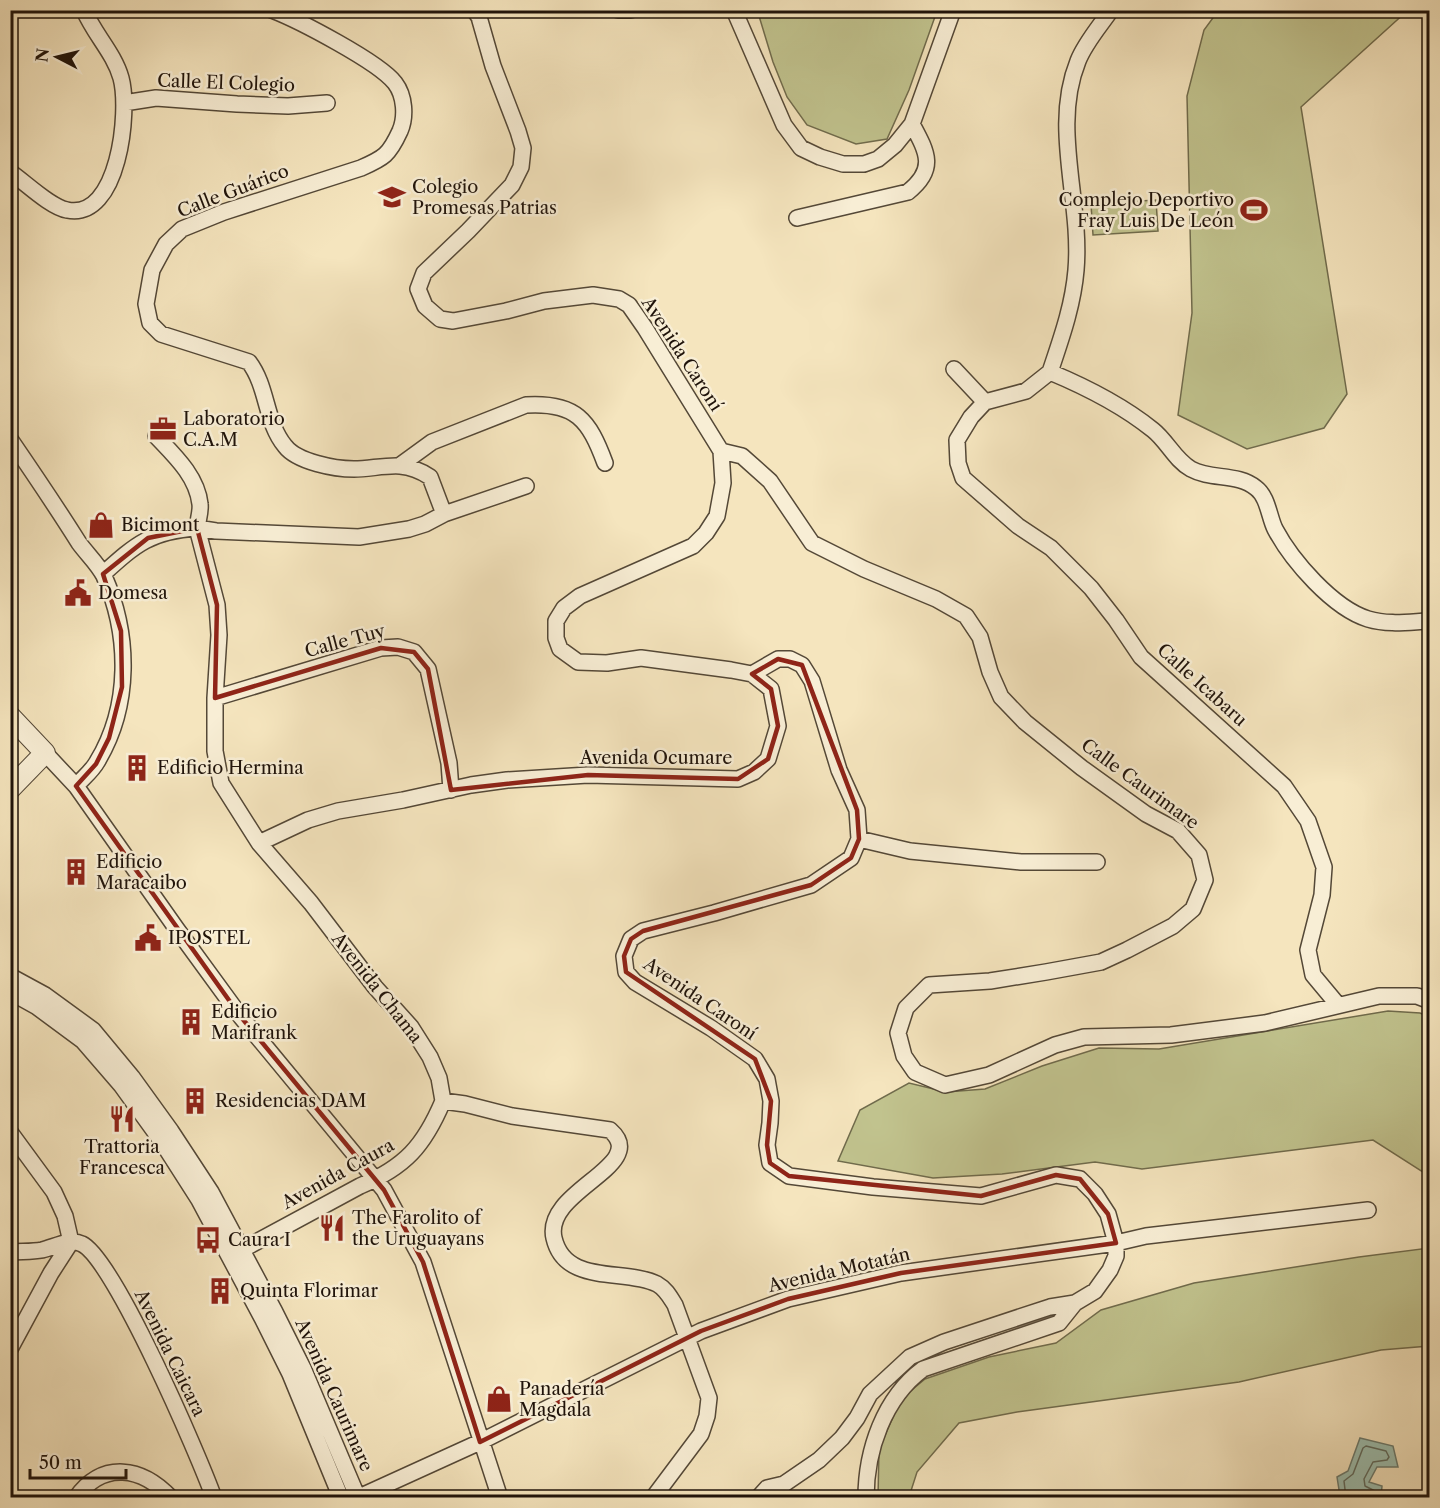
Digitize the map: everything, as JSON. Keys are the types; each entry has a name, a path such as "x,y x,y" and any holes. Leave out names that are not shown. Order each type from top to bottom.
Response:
{"street":[{"path":"10,172 58,207 72,211 85,208 98,198 112,178 122,136 124,103 121,80 116,63 91,26 84,10"},
{"name":"Calle Guárico","path":"272,10 375,65 395,83 403,101 402,125 396,141 383,158 361,168 224,212 182,229 166,244 152,270 146,304 150,323 161,334 249,362 258,373 276,434 286,448 298,457 352,469 399,466 413,468 430,477 444,514"},
{"name":"Avenida Caroní","path":"474,10 479,17 493,66 518,131 523,148 521,167 512,185 424,273 418,289 425,306 440,319 453,321 544,301 593,295 619,299 629,305 645,328 722,451"},
{"path":"618,10 631,10"},
{"path":"734,10 784,125 801,148 843,164 864,164 878,159 895,145 912,124 953,10"},
{"path":"954,369 985,402 1026,391 1050,372 1069,314 1076,270 1066,104 1079,58 1111,10"},
{"name":"Calle El Colegio","path":"124,103 156,98 288,106 327,103"},
{"path":"797,218 908,192 921,181 927,168 926,153 912,124"},
{"path":"1050,372 1080,384 1132,415 1155,431 1172,452 1191,469 1212,476 1244,480 1258,489 1274,527 1299,567 1345,608 1368,619 1394,623 1427,621"},
{"name":"Calle Icabaru","path":"985,402 971,417 957,440 958,463 963,478 1018,526 1051,549 1091,588 1141,657 1284,786 1308,821 1324,867 1322,895 1308,950 1313,975 1338,1005"},
{"path":"399,466 432,442 526,405 539,404 555,406 572,413 587,424 595,437 605,463"},
{"name":"Avenida Chama","path":"156,436 176,457 195,483 201,505 197,528 217,605 219,635 215,698 215,751 221,783 259,843 311,903 375,987 411,1027 430,1057 439,1078 443,1101"},
{"path":"10,439 82,547 103,574 121,631 124,655 122,687 109,738 96,764 75,786"},
{"path":"722,451 721,499 717,516 706,533 693,546 580,596 564,608 556,621 556,638 560,649 578,662 607,663 641,658 752,674 778,659 790,659 802,665 812,681 839,770 857,810 859,839 910,851 1021,862 1097,862"},
{"name":"Calle Caurimare","path":"722,451 742,456 770,481 812,543 864,569 936,599 966,616 980,637 990,672 1001,697 1025,722 1082,768 1146,814 1178,831 1199,855 1205,880 1193,909 1173,926 1127,950 1101,962 1046,972 990,981 929,985 906,1008 898,1033 904,1056 915,1072 945,1085 990,1074 1054,1045 1084,1038 1179,1034 1265,1023 1379,996 1417,996 1430,1001"},
{"path":"103,574 131,548 148,537 165,532 197,528 216,531 359,537 409,530 444,514 526,486"},
{"name":"Calle Tuy","path":"215,698 381,648 399,647 414,652 428,669 449,763 451,790"},
{"name":"Avenida Ocumare","path":"259,843 308,820 338,811 507,780 588,776 738,779 754,772 768,759 778,726 771,689 752,674"},
{"path":"10,716 75,786 241,1017 377,1179 423,1262 480,1442 500,1497"},
{"path":"10,789 45,753"},
{"name":"Avenida Caroní","path":"859,839 851,858 811,885 714,913 643,930 631,939 624,956 626,972 635,982 711,1028 754,1059 766,1079 771,1101 771,1123 766,1145 771,1163 789,1176 873,1187 981,1196 1056,1175 1080,1179 1095,1194 1107,1214 1116,1244"},
{"name":"Avenida Caurimare","path":"10,976 45,995 93,1030 132,1077 211,1192 235,1253 290,1374 341,1497"},
{"name":"Avenida Caurimare","path":"10,992 37,1007 83,1041 121,1085 160,1139 235,1253 303,1368 358,1497"},
{"path":"443,1101 512,1116 610,1130 618,1137 620,1147 618,1157 560,1210 554,1224 554,1238 573,1265 596,1273 636,1278 657,1284 668,1292 675,1305 709,1398 707,1416 701,1434 653,1497"},
{"name":"Avenida Caura","path":"235,1253 377,1179 409,1158 422,1143 443,1101"},
{"path":"10,1132 54,1192 65,1216 71,1242 51,1273 10,1349"},
{"name":"Avenida Motatán","path":"358,1497 480,1442 687,1338 788,1299 901,1273 1116,1244 1146,1236 1368,1210"},
{"path":"10,1252 40,1250 71,1242"},
{"name":"Avenida Caicara","path":"71,1242 83,1245 105,1268 132,1317 195,1449 214,1497"},
{"path":"866,1497 869,1463 875,1437 898,1393 910,1378 923,1369 1059,1323 1075,1303 1095,1291 1110,1270 1116,1256 1116,1244"},
{"path":"758,1497 767,1488 784,1484 819,1460 842,1438 857,1418 870,1394 910,1357 944,1342 1050,1307 1075,1303"},
{"path":"76,1497 93,1481 119,1470 133,1472 146,1478 159,1485 171,1497"}],"highlighted area":[{"path":"197,528 217,605 215,698 381,648 414,652 428,669 451,790 588,775 738,779 768,759 778,726 771,689 752,674 778,659 802,665 857,810 859,839 851,858 811,885 643,931 631,939 624,956 626,972 755,1059 771,1101 767,1145 770,1163 789,1176 981,1196 1056,1175 1080,1179 1108,1214 1116,1243 901,1273 788,1299 701,1331 480,1442 423,1262 384,1190 241,1017 76,786 96,764 109,738 122,687 121,631 103,574 148,538"}],"green space":[{"path":"755,11 937,11 909,90 887,139 856,144 807,125 787,97 759,16"},
{"name":"Complejo Deportivo Fray Luis De León","path":"1218,11 1407,11 1301,107 1347,394 1324,428 1247,449 1178,415 1192,313 1187,96 1204,30"},
{"path":"1156,200 1158,231 1093,235 1091,204"},
{"path":"1388,1011 1420,1013 1429,1017 1429,1176 1373,1140 1142,1169 1095,1162 1002,1174 933,1178 838,1161 860,1110 909,1083 946,1092 985,1089 1042,1066 1099,1048 1159,1049"},
{"path":"1429,1248 1429,1346 1381,1350 1239,1382 1017,1412 959,1423 917,1472 909,1497 878,1498 879,1449 901,1399 925,1379 989,1357 1056,1343 1101,1310 1194,1283"}],"water":[{"path":"1360,1438 1393,1446 1398,1467 1377,1467 1369,1482 1382,1486 1381,1497 1340,1496 1337,1477 1348,1471"}],"place":[{"name":"Colegio Promesas Patrias","path":"392,197"},
{"name":"Complejo Deportivo Fray Luis De León","path":"1254,210"},
{"name":"Laboratorio C.A.M","path":"163,429"},
{"name":"Bicimont","path":"101,525"},
{"name":"Domesa","path":"78,593"},
{"name":"Edificio Hermina","path":"137,768"},
{"name":"Edificio Maracaibo","path":"76,872"},
{"name":"IPOSTEL","path":"148,938"},
{"name":"Edificio Marifrank","path":"191,1022"},
{"name":"Residencias DAM","path":"195,1101"},
{"name":"Trattoria Francesca","path":"122,1119"},
{"name":"The Farolito of the Uruguayans","path":"332,1228"},
{"name":"Caura I","path":"208,1240"},
{"name":"Quinta Florimar","path":"220,1291"},
{"name":"Panadería Magdala","path":"499,1399"}]}
